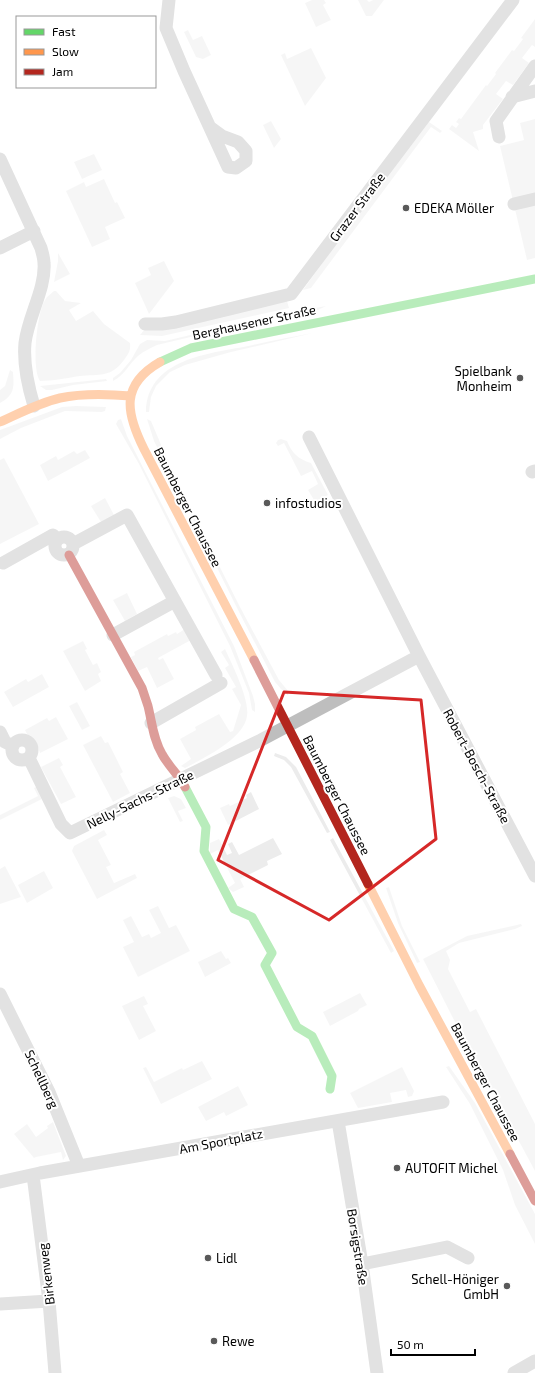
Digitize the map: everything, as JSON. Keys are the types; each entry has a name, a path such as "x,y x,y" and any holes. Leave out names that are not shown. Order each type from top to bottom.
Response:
{"street":[{"path":"169,0 166,28 184,71 211,128"},
{"name":"Grazer Straße","path":"145,324 176,322 291,294 513,0"},
{"path":"499,137 496,121 535,66"},
{"path":"512,97 535,91"},
{"path":"0,159 34,231 41,248 44,263 42,285 32,313 25,343 26,372 34,406"},
{"path":"514,204 535,199"},
{"path":"0,248 34,231"},
{"name":"Berghausener Straße","path":"131,396 138,381 151,367 169,356 191,348 535,279"},
{"path":"0,422 34,406 60,398 81,395 108,394 131,396"},
{"name":"Baumberger Chaussee","path":"131,396 130,413 139,438 423,991 535,1201"},
{"name":"Robert-Bosch-Straße","path":"309,437 419,656 535,876"},
{"path":"3,563 53,535 58,539 55,544 55,549 60,555 127,515 218,679 151,723"},
{"path":"71,549 113,635 142,688 148,706 154,736 161,753 170,768 181,779 206,827 204,852 234,909 252,917 272,953 265,965 297,1028 312,1036 332,1076 330,1089"},
{"path":"113,635 175,601"},
{"path":"287,725 419,656"},
{"name":"Nelly-Sachs-Straße","path":"0,732 5,742 13,746 18,741 22,740 29,744 32,751 29,758 62,824 70,833 261,740 287,725"},
{"name":"Schellberg","path":"0,994 49,1092 80,1166"},
{"name":"Am Sportplatz","path":"0,1182 80,1166 443,1102"},
{"name":"Borsigstraße","path":"338,1121 362,1264 377,1373"},
{"name":"Birkenweg","path":"33,1175 49,1301 55,1373"},
{"path":"362,1264 447,1248 468,1258"},
{"path":"0,1304 49,1301"},
{"path":"514,1373 535,1361"}],"highlighted area":[{"path":"284,692 421,700 436,839 329,920 218,860"}],"shaded area":[{"path":"312,0 324,0 326,3 323,5 331,20 316,27 305,3"},
{"path":"358,0 367,0 369,2 373,0 384,0 372,16 366,16"},
{"path":"535,19 535,47 532,45 522,58 529,63 513,85 506,81 496,94 503,99 483,125 483,129 473,132 479,151 449,129 452,125 456,128 459,124 456,122 459,118 461,119 486,85 487,86 512,50 514,51 523,39 521,38"},
{"path":"188,30 193,40 202,36 211,55 203,59 196,57 184,32"},
{"path":"311,48 326,78 305,106 281,55 285,53 287,59"},
{"path":"535,119 535,258 527,260 500,146 524,140 520,123"},
{"path":"271,121 281,139 274,148 263,125"},
{"path":"429,122 442,131 440,133 431,127 311,288 303,290 336,244"},
{"path":"94,154 102,170 82,179 74,162"},
{"path":"104,179 115,203 117,202 125,218 105,227 110,239 92,247 66,191 84,182 86,187"},
{"path":"58,253 70,274 54,282 58,261"},
{"path":"164,261 174,281 149,314 135,283 151,275 148,268"},
{"path":"56,291 65,301 81,303 69,310 76,321 93,311 104,324 130,343 128,354 119,366 114,370 99,375 40,381 37,375 36,365 36,340 42,306 48,296"},
{"path":"287,301 289,308 162,336 140,335 145,329"},
{"path":"326,306 310,314 283,315 157,345 138,356 117,379 113,381 113,378 120,373 131,360 140,344 147,340 165,341 266,317"},
{"path":"313,333 231,352 185,365 170,372 156,386 151,397 149,412 146,412 149,395 156,381 167,371 180,363 195,357 212,353"},
{"path":"10,370 13,372 14,382 11,394 0,403 0,390 5,386"},
{"path":"106,379 107,381 73,385 52,390 46,390 40,386"},
{"path":"62,407 106,407 105,411 102,412 65,411 21,428 0,439 0,430"},
{"path":"121,419 127,436 234,646 253,696 255,712 252,710 249,693 230,646 139,464 116,424 118,420"},
{"path":"147,419 151,421 176,480 240,607 279,680 289,692 288,695 275,682 237,608 154,441"},
{"path":"281,439 287,441 293,452 302,460 311,463 328,495 308,505 314,500 308,490 318,484 312,471 301,476 284,443 278,446 276,443"},
{"path":"85,450 90,458 48,481 40,465 56,456 58,460 74,451 77,454"},
{"path":"4,458 39,524 0,544 0,460"},
{"path":"105,498 114,515 101,522 91,506"},
{"path":"127,593 137,614 125,621 113,600"},
{"path":"185,629 191,640 158,658 159,660 163,658 174,679 157,688 147,667 138,671 131,657 135,655 134,652 167,634 168,636 176,632 177,634"},
{"path":"83,641 87,649 85,650 93,665 97,663 101,672 98,674 101,681 85,691 63,651"},
{"path":"225,649 240,682 246,701 247,716 239,732 231,740 222,747 185,768 181,766 191,759 180,739 196,730 195,727 219,714 230,732 233,731 241,705 232,689 236,687 225,668 229,665 221,652"},
{"path":"42,674 49,687 13,707 4,692 26,679 28,682"},
{"path":"77,702 90,726 82,730 69,706"},
{"path":"56,717 68,739 40,753 36,741 27,734 25,730 47,718 49,721"},
{"path":"101,736 105,743 108,742 123,772 120,774 130,793 113,802 83,745"},
{"path":"275,753 286,757 296,767 330,832 327,833 291,767 284,760 274,756"},
{"path":"59,758 63,765 60,767 76,797 61,804 41,767"},
{"path":"40,785 46,797 0,820 0,815 38,796 34,788"},
{"path":"251,792 259,809 228,825 220,808 229,804 230,806 247,798 246,795"},
{"path":"174,796 181,799 186,808 178,811 183,821 180,822 168,798"},
{"path":"104,830 107,835 98,840 111,865 106,867 114,883 135,874 137,878 97,899 72,851 74,846"},
{"path":"273,838 282,854 267,861 268,865 240,879 244,887 233,892 228,888 235,883 218,850 210,854 210,843 219,839 227,855 232,853 228,844 232,842 239,855"},
{"path":"333,838 394,951 391,953 330,840"},
{"path":"5,866 21,897 0,904 0,869"},
{"path":"44,871 53,888 27,903 18,885"},
{"path":"389,887 402,926 420,962 417,963 398,923 386,888"},
{"path":"158,906 169,928 176,925 190,951 138,977 123,947 134,942 123,920 131,916 142,937 149,934 151,938 161,933 149,910"},
{"path":"521,924 522,926 515,929 459,943 446,951 450,960 448,969 470,1012 476,1009 535,1124 535,1171 423,959 467,936"},
{"path":"221,951 226,959 228,958 231,963 205,977 198,962"},
{"path":"360,993 367,1005 330,1026 323,1012"},
{"path":"144,996 148,1004 143,1006 156,1031 139,1040 122,1006"},
{"path":"202,1061 212,1079 161,1104 143,1068 146,1067 154,1082 182,1068 183,1070"},
{"path":"449,1066 475,1103 535,1214 535,1244 515,1205 503,1170 470,1104 446,1067"},
{"path":"402,1067 414,1091 412,1096 408,1097 406,1090 390,1093 392,1102 358,1108 350,1093"},
{"path":"238,1086 248,1105 226,1116 224,1112 206,1121 198,1107"},
{"path":"53,1122 66,1156 63,1160 61,1152 34,1158 14,1134 27,1124 36,1137"}],"traffic: fast":[{"path":"160,362 191,348 535,279"},
{"path":"185,787 206,827 204,851 234,909 252,917 272,953 265,965 297,1027 312,1036 332,1076 330,1089"}],"traffic: slow":[{"path":"160,362 147,371 138,380 133,390 130,401 133,423 144,449 254,660"},
{"path":"0,422 37,405 60,398 96,394 131,396"},
{"path":"368,884 419,985 510,1154"}],"traffic: jam":[{"path":"69,555 142,688 159,748 185,787"},
{"path":"254,660 368,884"},
{"path":"510,1154 535,1201"}],"place":[{"name":"EDEKA Möller","path":"406,208"},
{"name":"Spielbank Monheim","path":"520,378"},
{"name":"infostudios","path":"267,503"},
{"name":"AUTOFIT Michel","path":"397,1168"},
{"name":"Lidl","path":"208,1258"},
{"name":"Schell-Höniger GmbH","path":"507,1286"},
{"name":"Rewe","path":"214,1341"}]}
